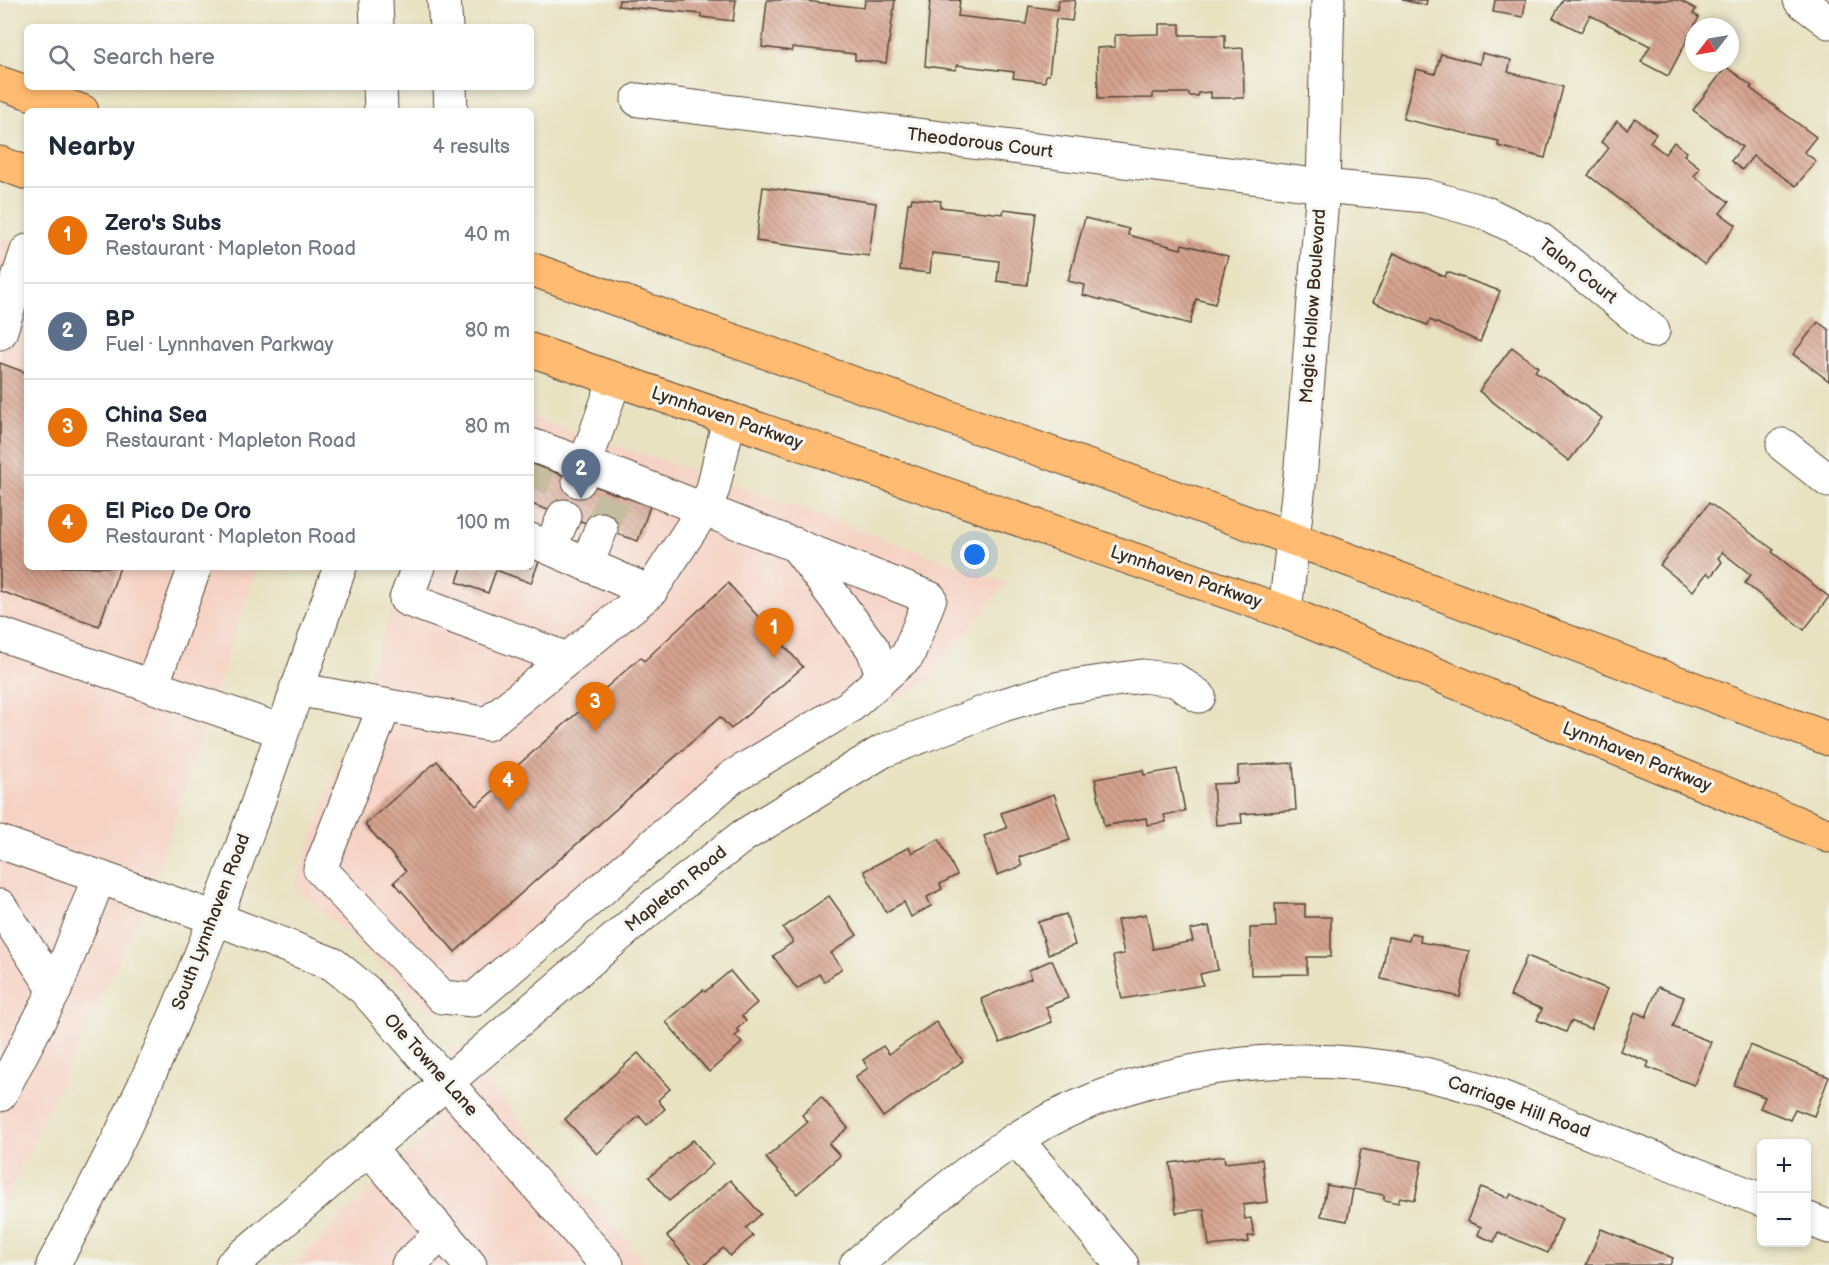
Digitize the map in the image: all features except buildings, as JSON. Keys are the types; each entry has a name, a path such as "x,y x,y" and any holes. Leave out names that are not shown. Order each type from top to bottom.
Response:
{"main road":[{"path":"0,83 73,108"},
{"path":"0,163 24,172"},
{"path":"534,270 1293,539 1829,739"},
{"name":"Lynnhaven Parkway","path":"534,351 1285,612 1829,836"}],"street":[{"path":"376,0 377,24"},
{"path":"444,0 446,24"},
{"name":"Magic Hollow Boulevard","path":"1285,612 1323,186 1328,0"},
{"path":"1800,0 1829,22"},
{"path":"380,90 381,108"},
{"path":"450,90 451,108"},
{"name":"Theodorous Court","path":"638,100 1323,186"},
{"name":"Talon Court","path":"1323,186 1426,196 1486,213 1541,240 1653,332"},
{"path":"9,315 24,262"},
{"path":"582,472 615,379"},
{"path":"297,689 486,724 650,592 704,509 713,489 729,419"},
{"path":"1783,445 1829,481"},
{"path":"385,705 320,869 442,997 473,1000 732,777 849,707 908,655 930,598 704,509 618,485 538,454"},
{"path":"564,516 541,544 650,592"},
{"path":"587,564 601,529"},
{"path":"795,544 873,649 883,677"},
{"path":"152,686 194,570"},
{"name":"South Lynnhaven Road","path":"53,1265 91,1197 156,1060 215,918 338,570"},
{"path":"416,570 406,599 567,659"},
{"path":"0,634 282,731"},
{"name":"Mapleton Road","path":"232,1265 657,903 743,836 883,751 1003,705 1060,688 1142,676 1175,680 1199,696"},
{"name":"Ole Towne Lane","path":"0,842 215,918 333,964 365,990 607,1265"},
{"path":"0,1095 55,990 99,877"},
{"path":"0,906 55,990"},
{"name":"Carriage Hill Road","path":"856,1265 944,1189 1016,1139 1041,1125 1101,1098 1165,1078 1231,1065 1297,1061 1363,1064 1429,1075 1480,1089 1757,1198"},
{"path":"1016,1139 1122,1265"},
{"path":"369,1149 470,1265"},
{"path":"1811,1220 1829,1227"},
{"path":"408,1265 442,1233"}],"shaded area":[{"path":"0,237 24,245 24,570 256,570 150,893 0,1212"},
{"path":"534,418 712,477 1006,583 928,683 698,794 435,1014 295,887 406,570 534,570"},
{"path":"452,1043 648,1265 294,1265 427,1134"}],"tunnel":[{"path":"534,479 538,467"},
{"path":"601,529 615,494"}],"place":[{"name":"BP","path":"581,499"},
{"name":"Zero's Subs","path":"774,658"},
{"name":"China Sea","path":"595,732"},
{"name":"El Pico De Oro","path":"508,811"}]}
